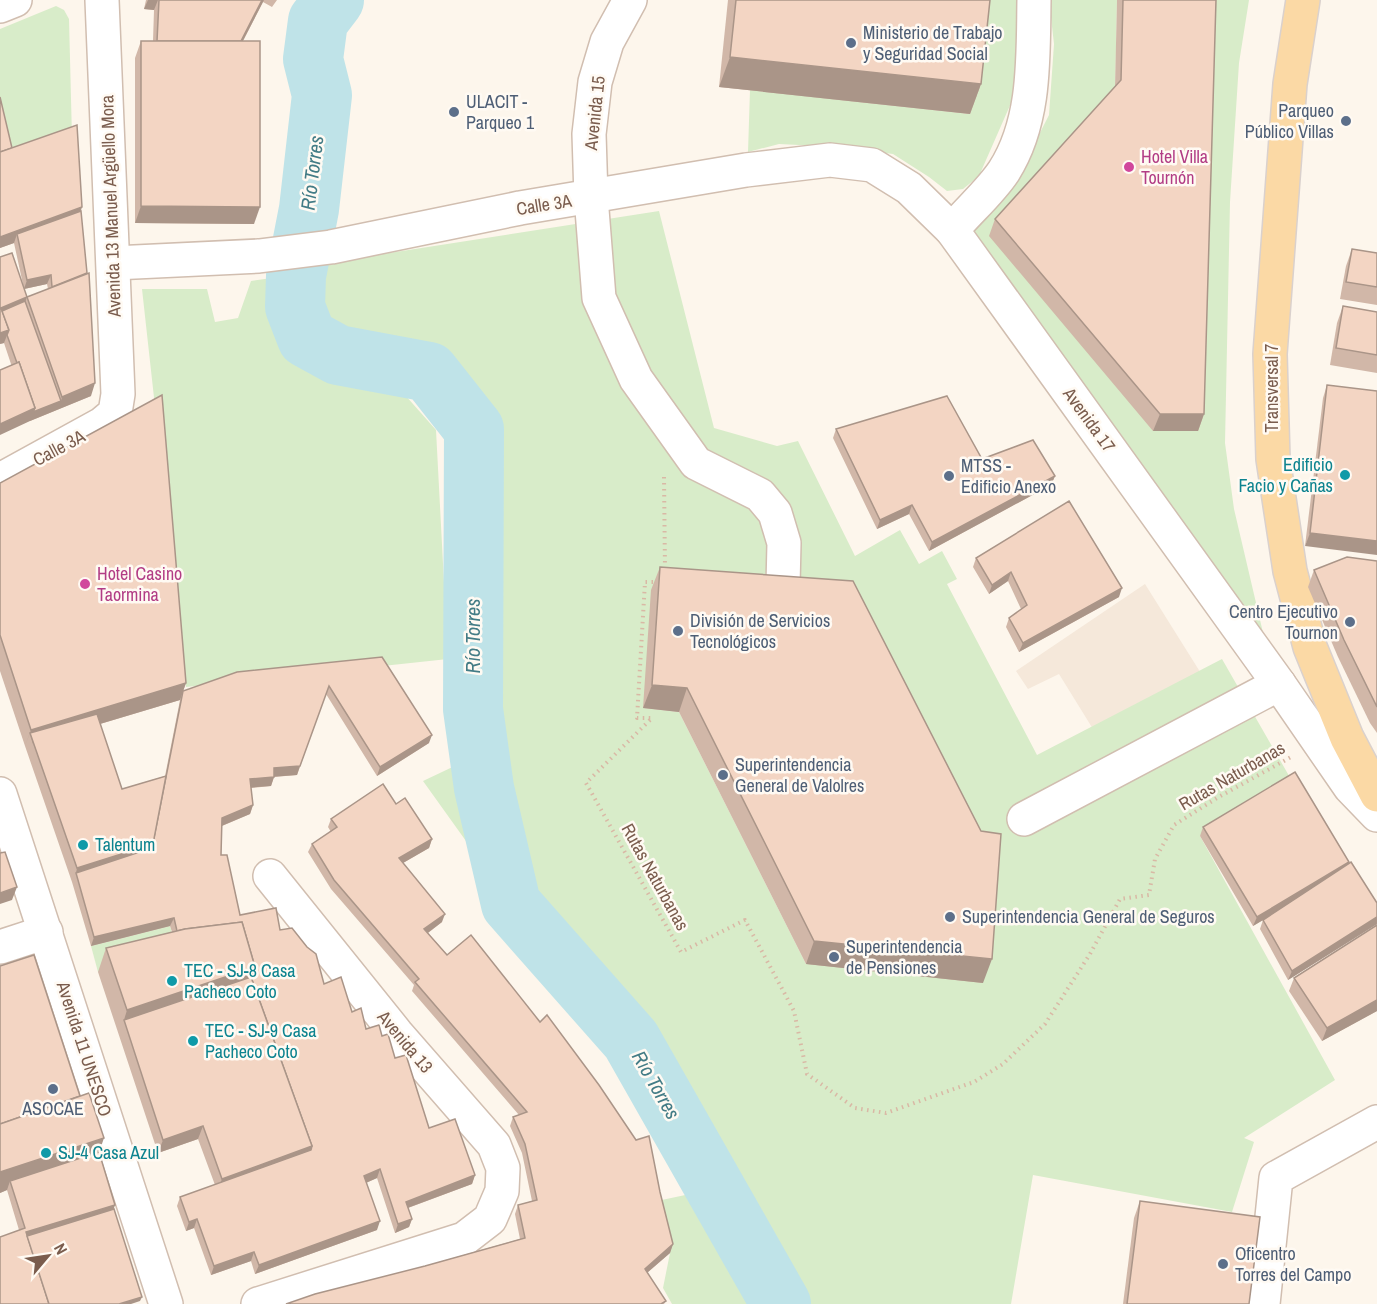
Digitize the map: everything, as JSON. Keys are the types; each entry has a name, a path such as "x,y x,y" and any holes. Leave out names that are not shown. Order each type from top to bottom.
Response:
{"main road":[{"name":"Transversal 7","path":"1304,0 1290,84 1271,342 1273,459 1290,571 1310,647 1347,738 1377,795"}],"street":[{"path":"0,6 15,0"},
{"name":"Avenida 13 Manuel Argüello Mora","path":"102,0 114,263 118,394 115,413"},
{"name":"Avenida 15","path":"630,0 607,42 595,82 589,134 591,197 600,298 636,379 696,463 760,495 775,513 784,543 783,585"},
{"path":"952,230 1003,173 1017,147 1026,113 1033,65 1034,0"},
{"name":"Calle 3A","path":"114,263 259,256 332,247 520,208 746,170 830,159 872,165 909,188 952,230"},
{"name":"Avenida 17","path":"952,230 1279,684 1350,787 1377,815"},
{"name":"Calle 3A","path":"0,480 102,424 115,413"},
{"path":"1024,819 1279,684"},
{"name":"Avenida 11 UNESCO","path":"0,794 166,1304"},
{"name":"Avenida 13","path":"258,1304 464,1239 490,1219 502,1191 503,1168 494,1145 397,1034 270,876"},
{"path":"0,947 46,932"},
{"path":"1263,1304 1275,1178 1377,1122"}],"path":[{"name":"Rutas Naturbanas","path":"663,419 665,582 645,582 637,718 652,718 586,783 681,952 745,920 794,1011 807,1074 855,1108 886,1113 974,1082 1003,1064 1045,1024 1090,954 1120,899 1149,895 1155,859 1174,825 1217,798 1319,741"}],"shaded area":[{"path":"1145,584 1202,675 1093,729 1059,674 1028,689 1016,671"}],"green space":[{"path":"982,0 1021,0 1015,94 979,176 963,189 947,191 893,154 839,147 779,144 748,152 750,90 970,114"},
{"path":"1049,0 1117,0 1115,97 1210,0 1249,0 1239,63 1230,202 1225,443 1234,509 1268,654 972,229 1013,186 1049,115 1054,44"},
{"path":"56,6 64,10 69,19 72,138 9,160 0,120 0,29"},
{"path":"659,211 714,428 777,446 798,441 855,556 900,530 919,564 942,551 957,579 947,584 1037,755 1222,659 1292,781 1200,836 1335,1080 1244,1138 1254,1142 1232,1212 1033,1175 1011,1304 781,1304 631,1040 511,904 423,781 480,754 473,709 474,429 429,372 320,336 321,319 309,308 312,265","holes":["844,604 806,964 679,712 644,708"]},
{"path":"279,277 282,333 332,373 390,378 436,430 448,659 186,687 142,289 207,289 215,322 238,318 251,281"},
{"path":"170,926 177,952 98,972 91,946"},
{"path":"690,1194 758,1304 672,1304 663,1288 670,1253 657,1201"}],"building":[{"path":"159,0 262,0 241,41 157,41"},
{"name":"Ministerio de Trabajo y Seguridad Social","path":"736,0 990,0 981,84 730,57"},
{"name":"Hotel Villa Tournón","path":"1123,0 1216,0 1204,414 1160,414 995,219 1121,80"},
{"path":"141,41 260,41 260,207 141,206"},
{"path":"0,97 12,148 0,152"},
{"path":"77,125 82,207 0,237 0,152"},
{"path":"81,211 87,273 52,287 51,275 27,280 17,234"},
{"path":"1352,249 1377,253 1377,287 1346,282"},
{"path":"12,253 27,297 1,308 9,330 0,333 0,257"},
{"path":"89,273 95,383 62,397 27,297"},
{"path":"25,301 61,401 33,412 35,408 7,335 9,330 2,311"},
{"path":"1343,306 1377,312 1377,355 1336,348"},
{"path":"19,362 35,408 0,424 0,370"},
{"name":"Edificio Facio y Cañas","path":"1327,385 1377,391 1377,541 1310,533"},
{"name":"Hotel Casino Taormina","path":"162,395 186,683 31,730 0,635 0,483"},
{"name":"MTSS - Edificio Anexo","path":"947,396 982,459 1033,440 1055,476 932,542 912,505 880,520 836,429"},
{"path":"1069,501 1122,588 1023,643 1009,618 1027,605 1011,572 992,585 976,558"},
{"name":"Centro Ejecutivo Tournon","path":"1347,557 1377,561 1377,707 1344,640 1314,570"},
{"path":"660,567 853,581 981,831 1001,834 992,959 814,941 687,688 652,685"},
{"path":"382,657 432,735 380,767 329,686 300,766 274,768 274,777 250,779 253,805 222,818 221,855 227,855 240,915 276,908 280,930 292,928 307,947 316,954 324,984 341,977 352,1012 361,1008 366,1029 379,1025 382,1036 388,1034 395,1058 406,1055 429,1128 455,1119 475,1175 406,1202 412,1219 398,1224 380,1169 364,1176 380,1221 259,1265 254,1252 214,1266 197,1219 189,1222 180,1197 311,1150 312,1146 251,977 255,967 242,922 177,931 174,918 94,937 76,873 152,848 183,691 237,672"},
{"path":"97,714 122,789 166,776 153,844 77,868 30,733"},
{"path":"1295,772 1349,862 1257,917 1203,827"},
{"path":"383,784 396,804 405,798 432,839 399,858 445,914 424,929 447,955 471,935 540,1022 547,1015 636,1140 649,1136 673,1244 645,1269 666,1301 661,1304 286,1304 315,1294 525,1238 518,1205 537,1200 525,1144 513,1117 527,1112 415,982 419,979 334,880 312,844 337,827 331,819"},
{"path":"5,852 17,887 0,893 0,853"},
{"path":"1351,862 1377,903 1377,917 1292,971 1263,920"},
{"path":"242,922 255,967 127,1010 106,948 185,929"},
{"path":"1377,925 1377,1000 1327,1028 1294,978"},
{"path":"34,955 80,1096 0,1124 0,966"},
{"path":"251,977 312,1146 222,1179 203,1126 163,1140 124,1020"},
{"path":"89,1093 104,1138 0,1172 0,1124"},
{"path":"99,1152 115,1205 26,1232 49,1304 0,1304 0,1237 25,1228 10,1181"},
{"path":"1140,1201 1260,1217 1249,1304 1127,1304"},
{"path":"114,1209 142,1297 119,1304 49,1304 27,1236"}],"waterway":[{"name":"Río Torres","path":"334,0 318,21 313,59 322,95 309,209 296,276 295,307 307,338 338,355 429,372 474,429 473,709 484,788 511,904 631,1040 781,1304"}],"place":[{"name":"Ministerio de Trabajo y Seguridad Social","path":"851,43"},
{"name":"ULACIT - Parqueo 1","path":"454,112"},
{"name":"Parqueo Público Villas","path":"1346,121"},
{"name":"Hotel Villa Tournón","path":"1129,167"},
{"name":"Edificio Facio y Cañas","path":"1345,475"},
{"name":"MTSS - Edificio Anexo","path":"949,476"},
{"name":"Hotel Casino Taormina","path":"85,584"},
{"name":"Centro Ejecutivo Tournon","path":"1350,622"},
{"name":"División de Servicios Tecnológicos","path":"678,631"},
{"name":"Superintendencia General de Valolres","path":"723,775"},
{"name":"Talentum","path":"83,845"},
{"name":"Superintendencia General de Seguros","path":"950,917"},
{"name":"Superintendencia de Pensiones","path":"834,957"},
{"name":"TEC - SJ-8 Casa Pacheco Coto","path":"172,981"},
{"name":"TEC - SJ-9 Casa Pacheco Coto","path":"193,1041"},
{"name":"ASOCAE","path":"53,1089"},
{"name":"SJ-4 Casa Azul","path":"46,1153"},
{"name":"Oficentro Torres del Campo","path":"1223,1264"}]}
